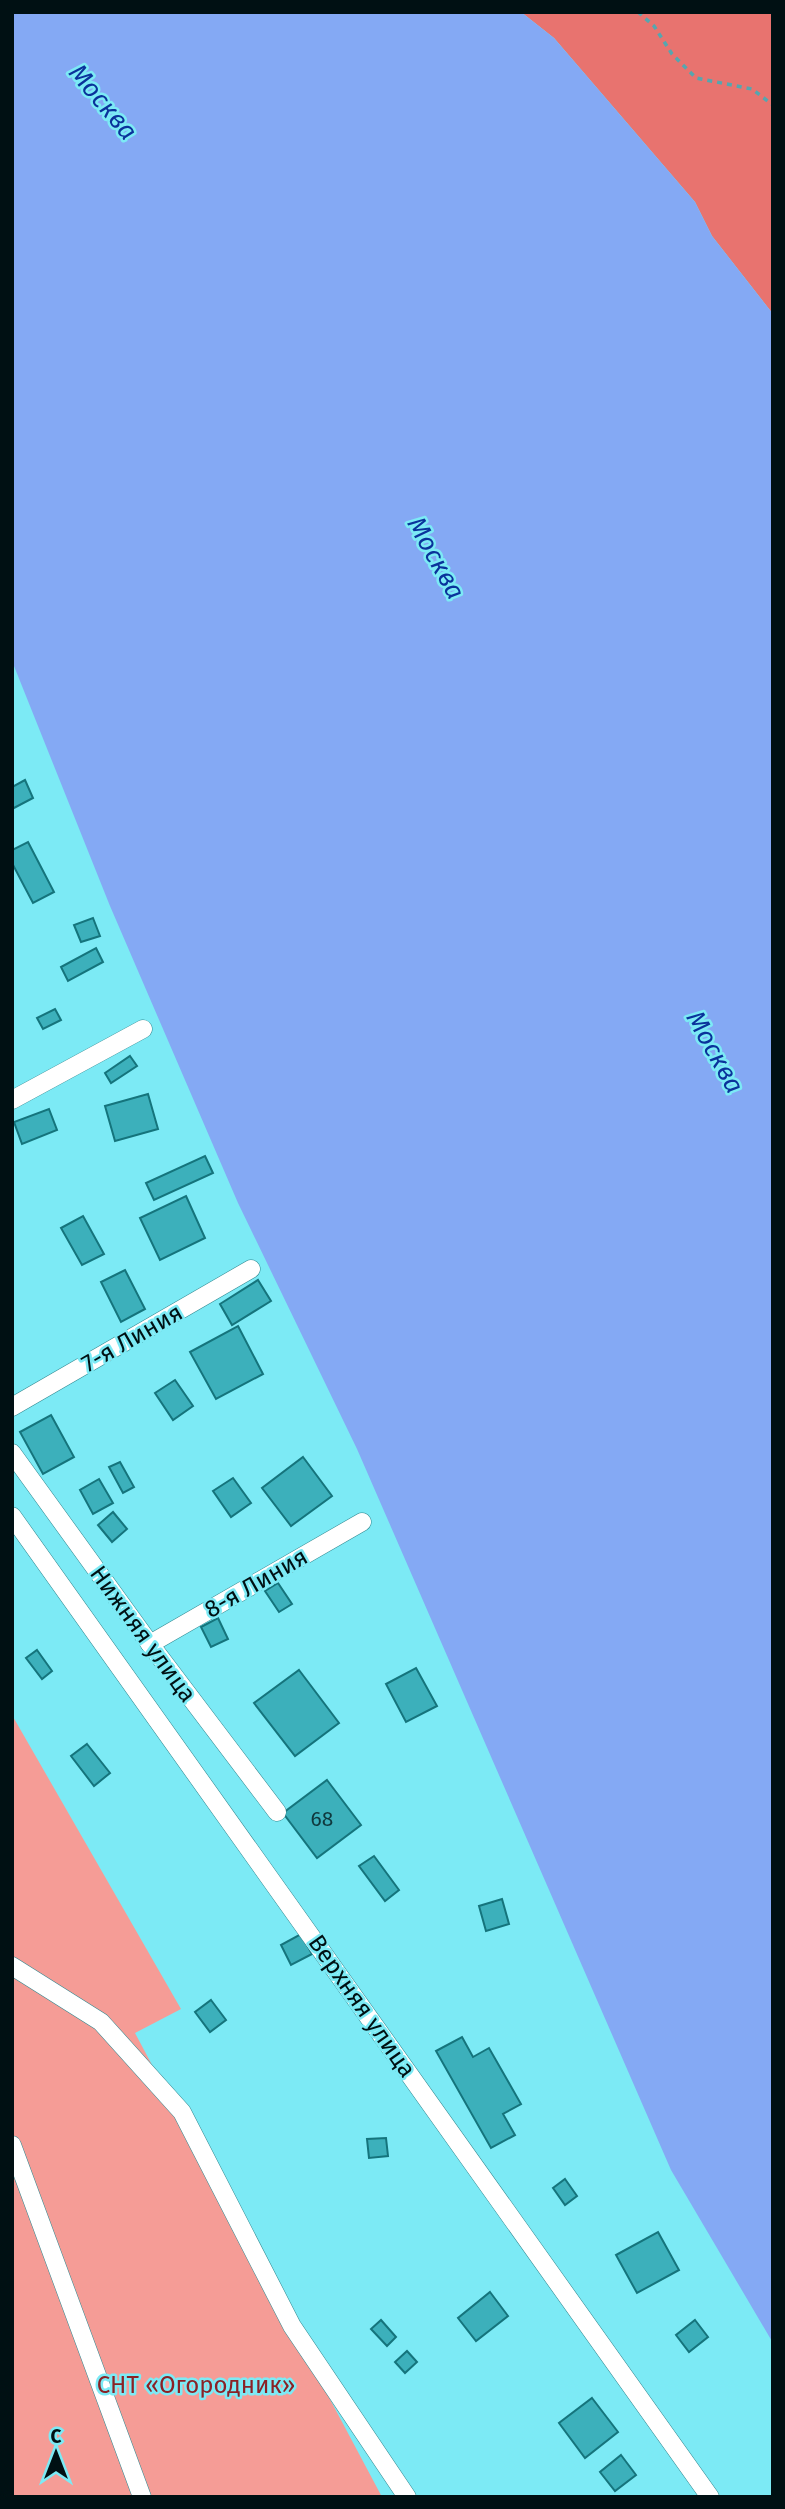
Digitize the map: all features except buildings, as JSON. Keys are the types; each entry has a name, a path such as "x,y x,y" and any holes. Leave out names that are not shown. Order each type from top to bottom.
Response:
{"street":[{"path":"12,1100 143,1030"},
{"name":"7-я Линия","path":"12,1407 251,1269"},
{"name":"Нижняя улица","path":"12,1453 150,1644 277,1812"},
{"name":"Верхняя улица","path":"12,1517 710,2497"},
{"name":"8-я Линия","path":"150,1644 362,1522"},
{"path":"12,1966 101,2022 182,2112 292,2326 407,2497"},
{"path":"12,2145 142,2497"}],"path":[{"path":"638,12 653,26 672,54 696,78 752,89 773,105"}],"green space":[{"name":"СНТ «Огородник»","path":"12,1715 181,2009 135,2033 382,2497 12,2497"}],"shaded area":[{"path":"521,12 773,12 773,314 712,236 695,202 554,38"}],"water":[{"name":"Москва","path":"12,12 521,12 554,38 695,202 712,236 773,314 773,2343 671,2170 357,1449 238,1203 110,906 12,661"}]}
